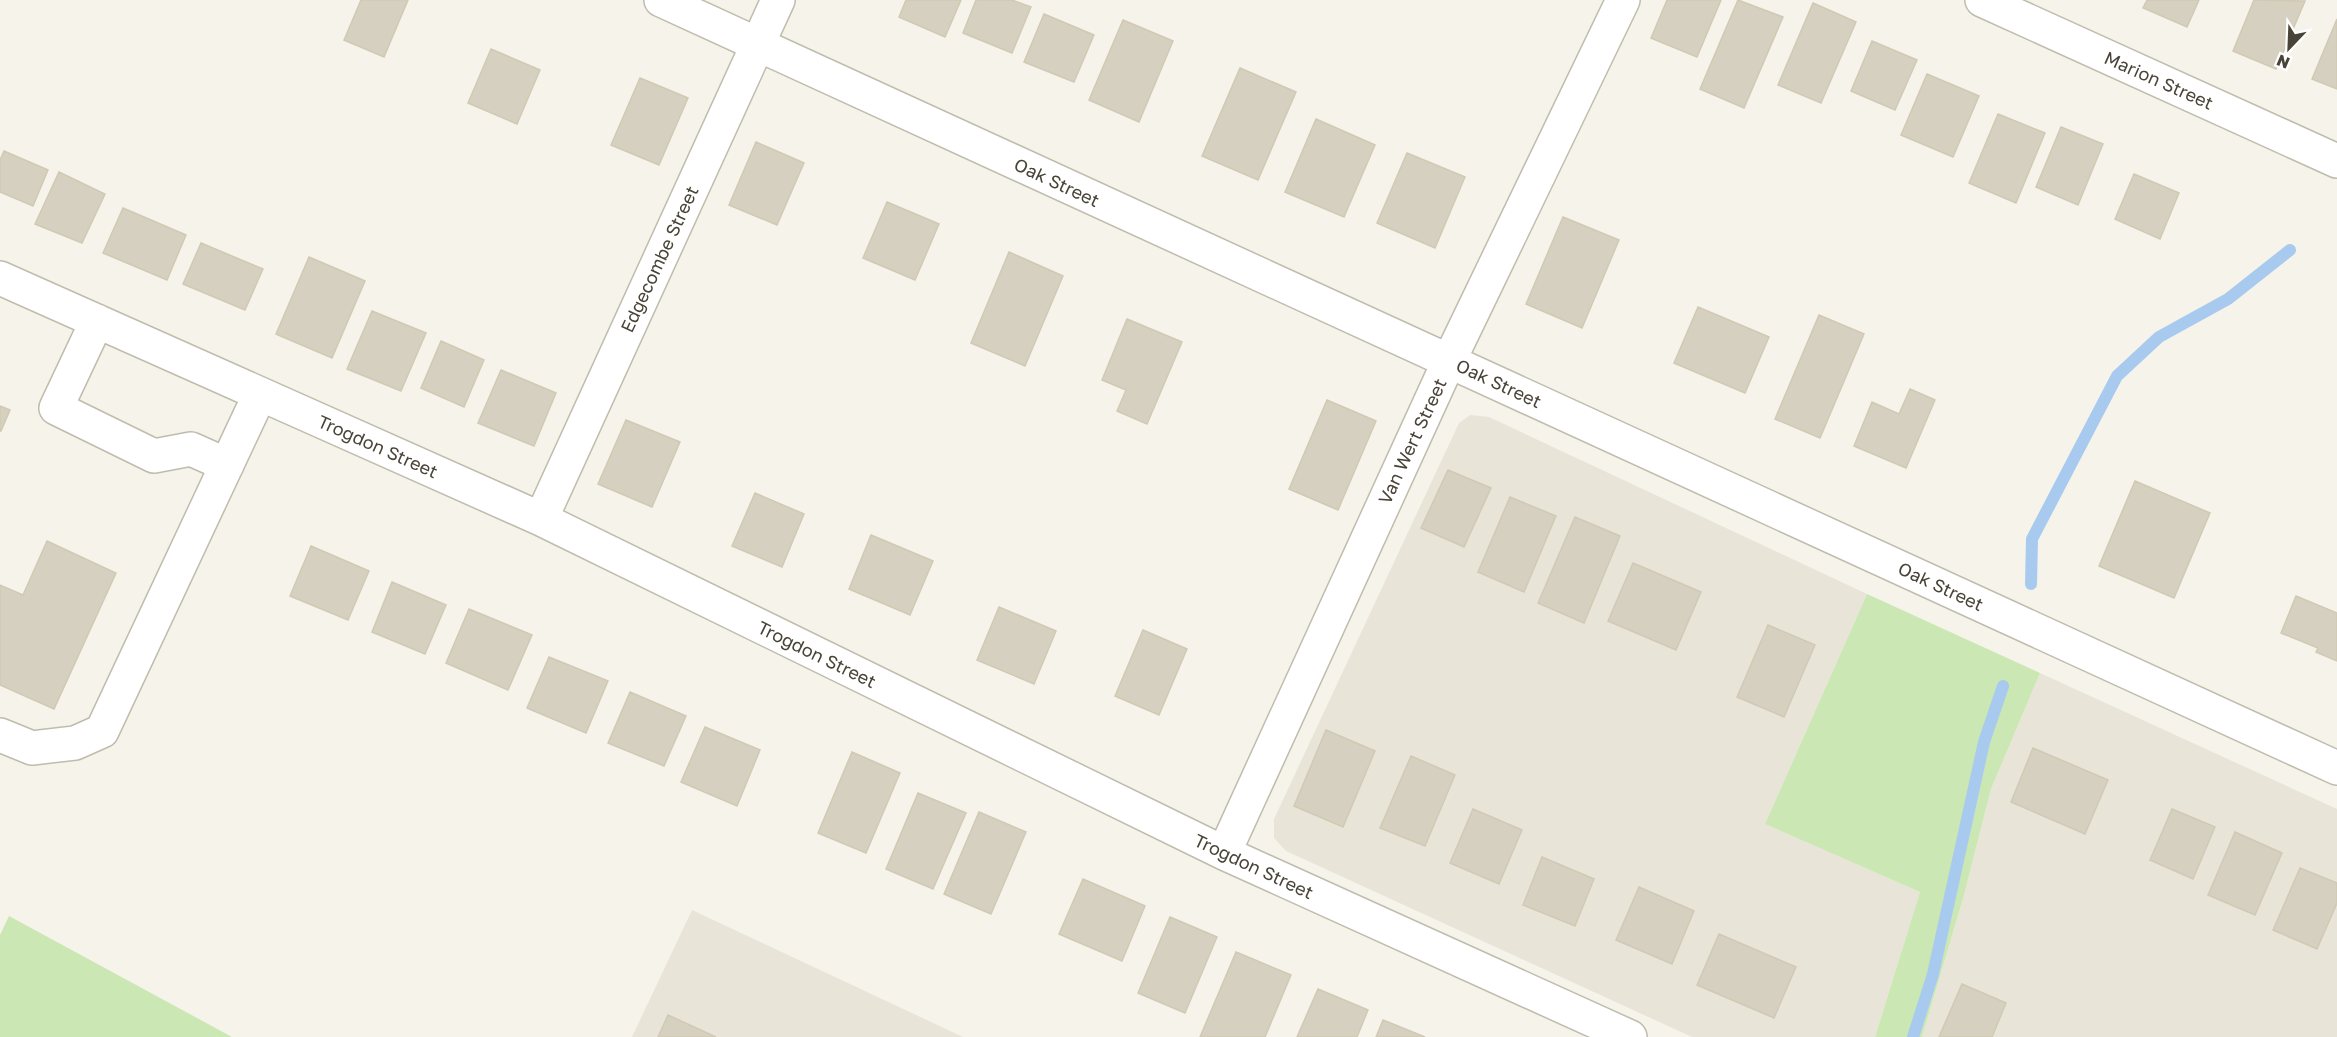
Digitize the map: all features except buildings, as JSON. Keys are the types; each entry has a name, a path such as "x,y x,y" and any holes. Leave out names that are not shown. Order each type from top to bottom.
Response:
{"street":[{"name":"Oak Street","path":"661,0 2337,768"},
{"name":"Edgecombe Street","path":"541,519 778,0"},
{"name":"Van Wert Street","path":"1224,853 1449,360 1623,0"},
{"name":"Marion Street","path":"1982,0 2337,160"},
{"name":"Trogdon Street","path":"0,278 541,519 1224,853 1630,1037"},
{"path":"97,321 56,408 154,456 191,449 227,465"},
{"path":"0,735 32,748 75,742 102,731 260,394"}],"shaded area":[{"path":"1470,415 1489,417 1867,594 1765,824 1920,892 1875,1037 1692,1037 1286,851 1274,838 1274,819 1459,423"},
{"path":"2040,673 2337,809 2337,1037 1922,1037 1964,895 1991,789"},
{"path":"692,910 963,1037 632,1037"}],"green space":[{"path":"1867,594 2040,673 1991,789 1964,895 1922,1037 1875,1037 1920,892 1765,824"},
{"path":"9,916 232,1037 0,1037 0,935"}],"waterway":[{"path":"2031,584 2032,539 2117,376 2159,337 2228,299 2290,250"},
{"path":"1913,1037 1933,974 1984,742 2003,686"}]}
